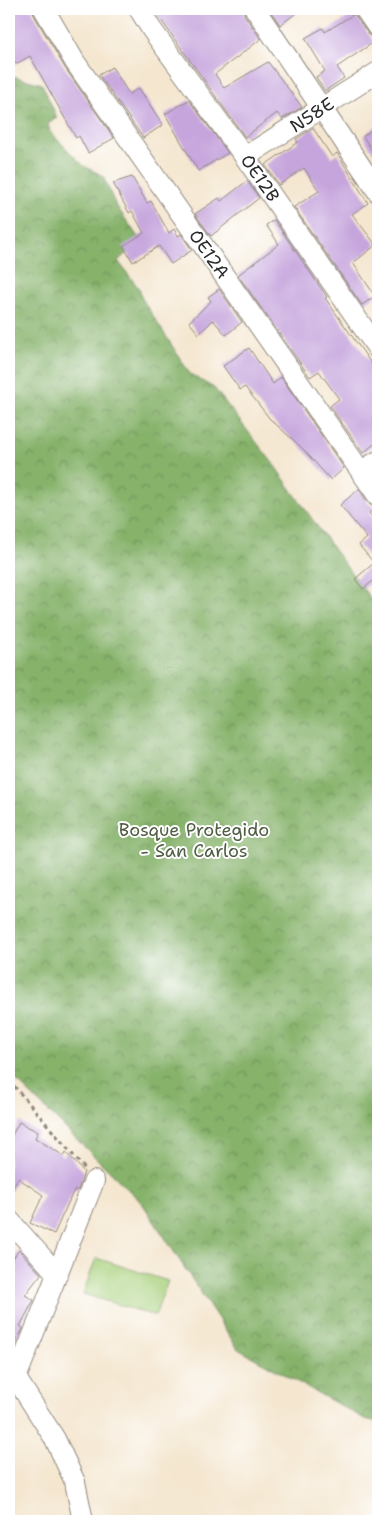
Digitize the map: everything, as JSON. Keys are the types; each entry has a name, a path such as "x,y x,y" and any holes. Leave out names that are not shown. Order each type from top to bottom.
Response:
{"street":[{"name":"OE12A","path":"44,9 75,62 378,496"},
{"name":"OE12B","path":"140,9 152,30 246,157 378,349"},
{"path":"255,9 378,192"},
{"path":"365,9 378,28"},
{"name":"N58E","path":"246,157 378,72"},
{"path":"361,471 378,461"},
{"path":"83,1521 75,1482 55,1439 12,1374 57,1274 94,1181"},
{"path":"9,1220 57,1274"}],"path":[{"path":"9,1080 94,1181"}],"green space":[{"name":"Bosque Protegido - San Carlos","path":"9,75 42,84 57,118 48,123 50,132 84,166 103,176 115,204 140,240 118,261 140,290 141,297 190,374 214,388 272,462 378,609 378,1422 365,1419 238,1349 142,1203 9,1073"},
{"path":"96,1258 168,1281 155,1316 83,1294"}],"building":[{"path":"9,9 32,9 65,68 114,138 88,153 79,136 76,138 30,56 16,64 9,52"},
{"path":"153,9 243,9 245,16 261,39 215,74 224,88 268,62 302,107 282,119 277,113 245,137"},
{"path":"269,9 302,9 280,25"},
{"path":"354,14 374,42 337,67 344,78 325,91 316,77 325,71 305,38 323,28 325,32"},
{"path":"112,67 129,94 139,88 163,125 143,138 99,75"},
{"path":"189,100 228,153 198,171 165,114"},
{"path":"378,125 378,160 363,136"},
{"path":"313,128 332,157 337,153 368,203 352,214 376,245 353,263 375,296 362,305 294,207 319,191 304,168 279,185 265,165 298,142 296,139"},
{"path":"132,177 147,203 151,201 169,233 174,229 178,236 181,234 192,250 171,264 159,246 133,262 123,246 144,233 132,211 129,213 113,183"},
{"path":"247,181 259,198 211,236 195,214 219,198 221,201"},
{"path":"274,220 327,297 325,298 378,373 378,441 363,453 330,406 339,399 319,371 310,377 238,275 279,244 266,225"},
{"path":"219,289 242,322 226,335 213,320 199,334 189,322 211,301 208,297"},
{"path":"249,348 273,384 281,377 344,468 331,480 300,446 270,419 245,387 240,390 223,366"},
{"path":"359,489 368,503 375,508 369,513 378,524 378,577 363,589 355,579 374,563 359,545 367,538 340,505"},
{"path":"19,1122 38,1132 35,1138 64,1156 66,1152 84,1172 78,1190 74,1190 54,1234 30,1223 43,1195 18,1178 9,1194 9,1141"},
{"path":"19,1250 41,1274 25,1295 34,1300 20,1326 23,1328 21,1333 9,1349 9,1264"}]}
